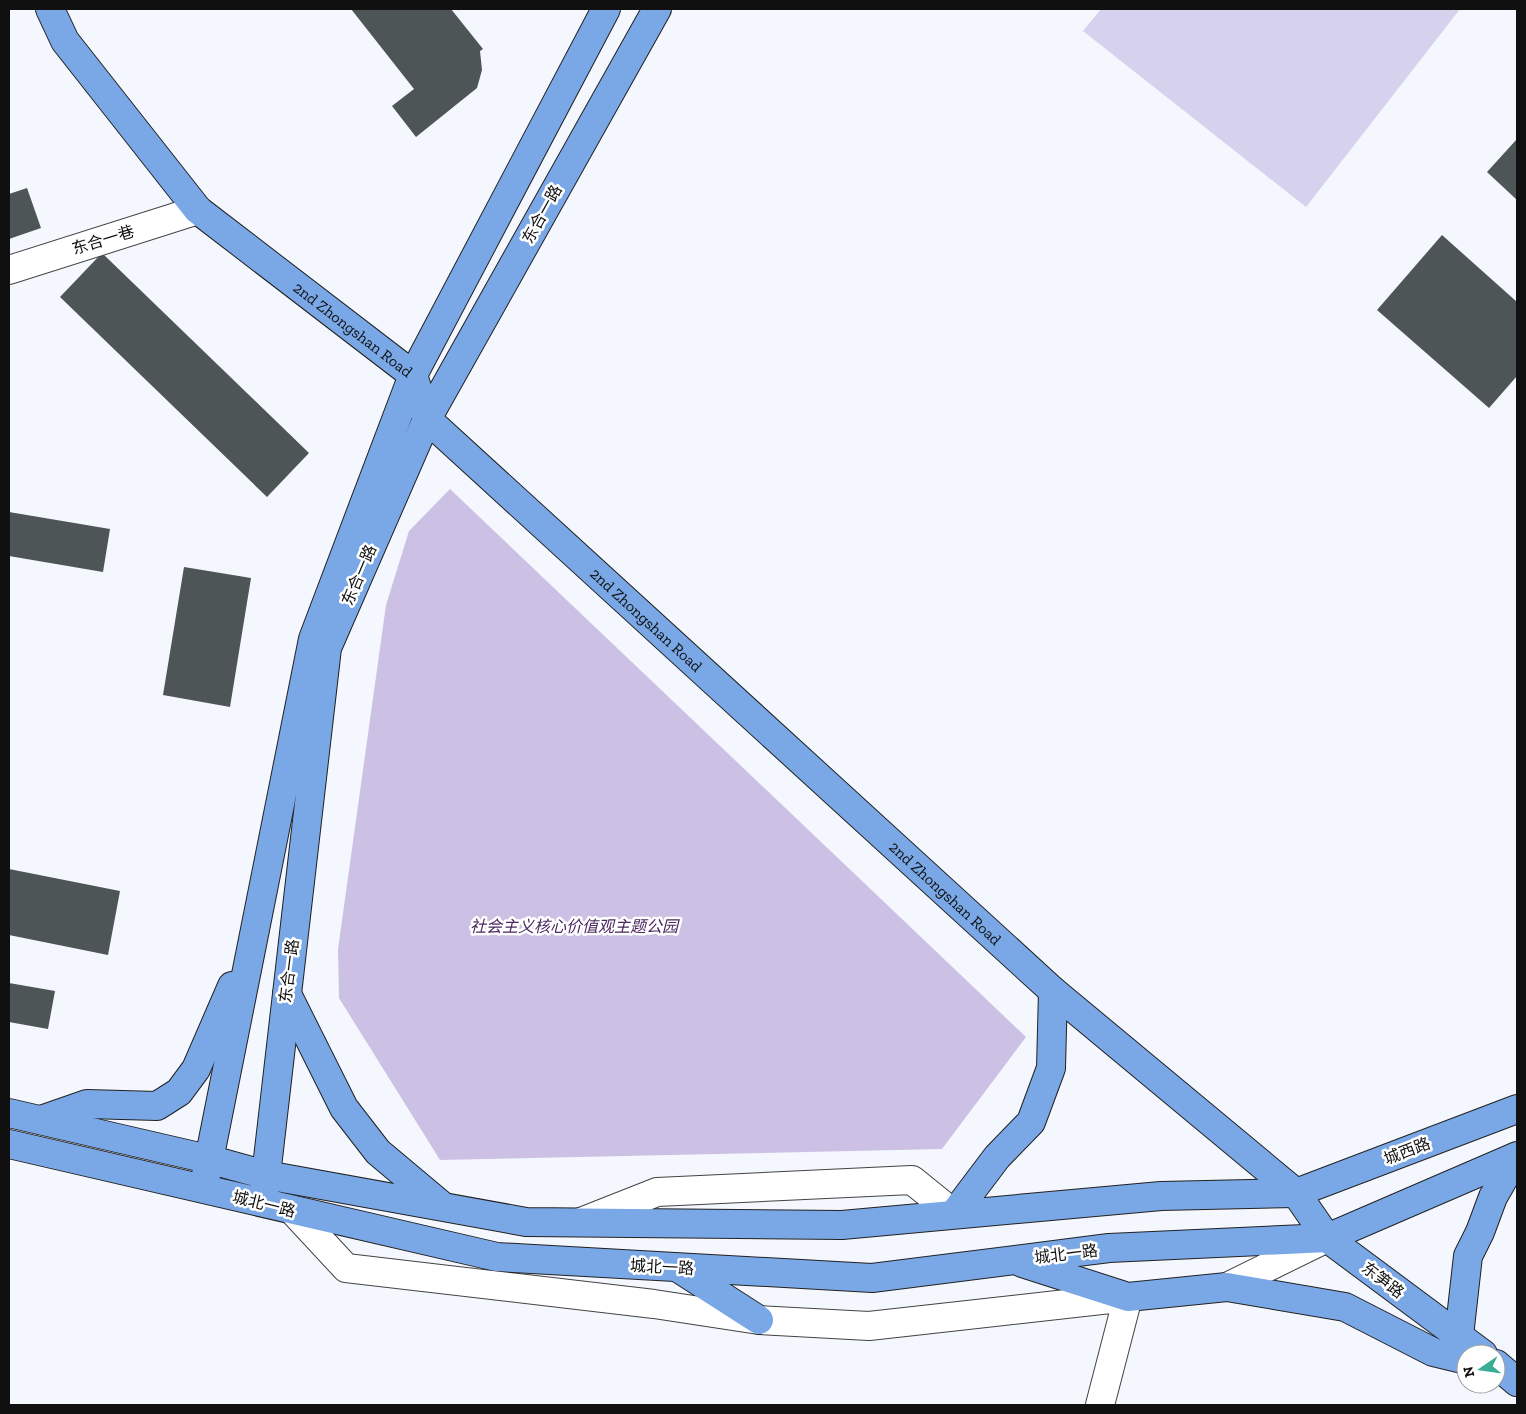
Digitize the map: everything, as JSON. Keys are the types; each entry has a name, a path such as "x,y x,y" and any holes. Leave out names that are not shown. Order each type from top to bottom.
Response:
{"main road":[{"name":"2nd Zhongshan Road","path":"50,9 64,41 198,210 413,375 427,420 1053,991 1296,1193"},
{"name":"东合一路","path":"205,1189 208,1159 313,639 413,375 606,9"},
{"name":"东合一路","path":"263,1205 327,648 427,420 657,9"},
{"path":"41,1120 87,1104 157,1106 179,1092 196,1069 213,1026 250,949"},
{"path":"954,1214 997,1157 1031,1122 1051,1068 1053,991"},
{"path":"287,994 344,1108 378,1152 443,1206"},
{"name":"城西路","path":"1296,1193 1517,1109"},
{"name":"城北一路","path":"9,1113 208,1159 266,1175 526,1222 842,1225 1161,1196 1296,1193"},
{"name":"城北一路","path":"9,1144 205,1189 263,1205 496,1258 872,1278 1109,1248 1327,1238"},
{"path":"1327,1238 1517,1156"},
{"path":"1462,1344 1468,1256 1480,1232 1493,1197 1517,1156"},
{"name":"东笋路","path":"1296,1193 1327,1238 1457,1344"},
{"path":"1013,1260 1128,1297 1227,1287 1345,1307 1433,1352 1456,1349"},
{"path":"676,1267 759,1320"}],"street":[{"name":"东合一巷","path":"9,270 198,210"},
{"path":"581,1222 657,1192 912,1180 954,1214"},
{"path":"294,1212 346,1268 654,1304 759,1320 869,1326 1128,1297 1100,1405"},
{"path":"1227,1287 1327,1238"}],"green space":[{"name":"社会主义核心价值观主题公园","path":"450,489 1026,1037 942,1149 440,1160 339,998 338,949 386,605 409,531"}],"shaded area":[{"path":"1101,9 1460,9 1306,207 1083,31"}],"building":[{"path":"351,9 451,9 483,49 480,51 482,70 477,88 416,137 392,106 414,89"},
{"path":"1517,139 1517,200 1487,172"},
{"path":"27,188 41,228 9,239 9,194"},
{"path":"1442,235 1517,302 1517,376 1489,408 1377,310"},
{"path":"102,253 309,453 267,497 60,297"},
{"path":"9,512 110,529 103,572 9,556"},
{"path":"184,567 251,578 230,707 163,695"},
{"path":"9,869 120,891 108,955 9,935"},
{"path":"9,983 55,991 48,1029 9,1022"}]}
